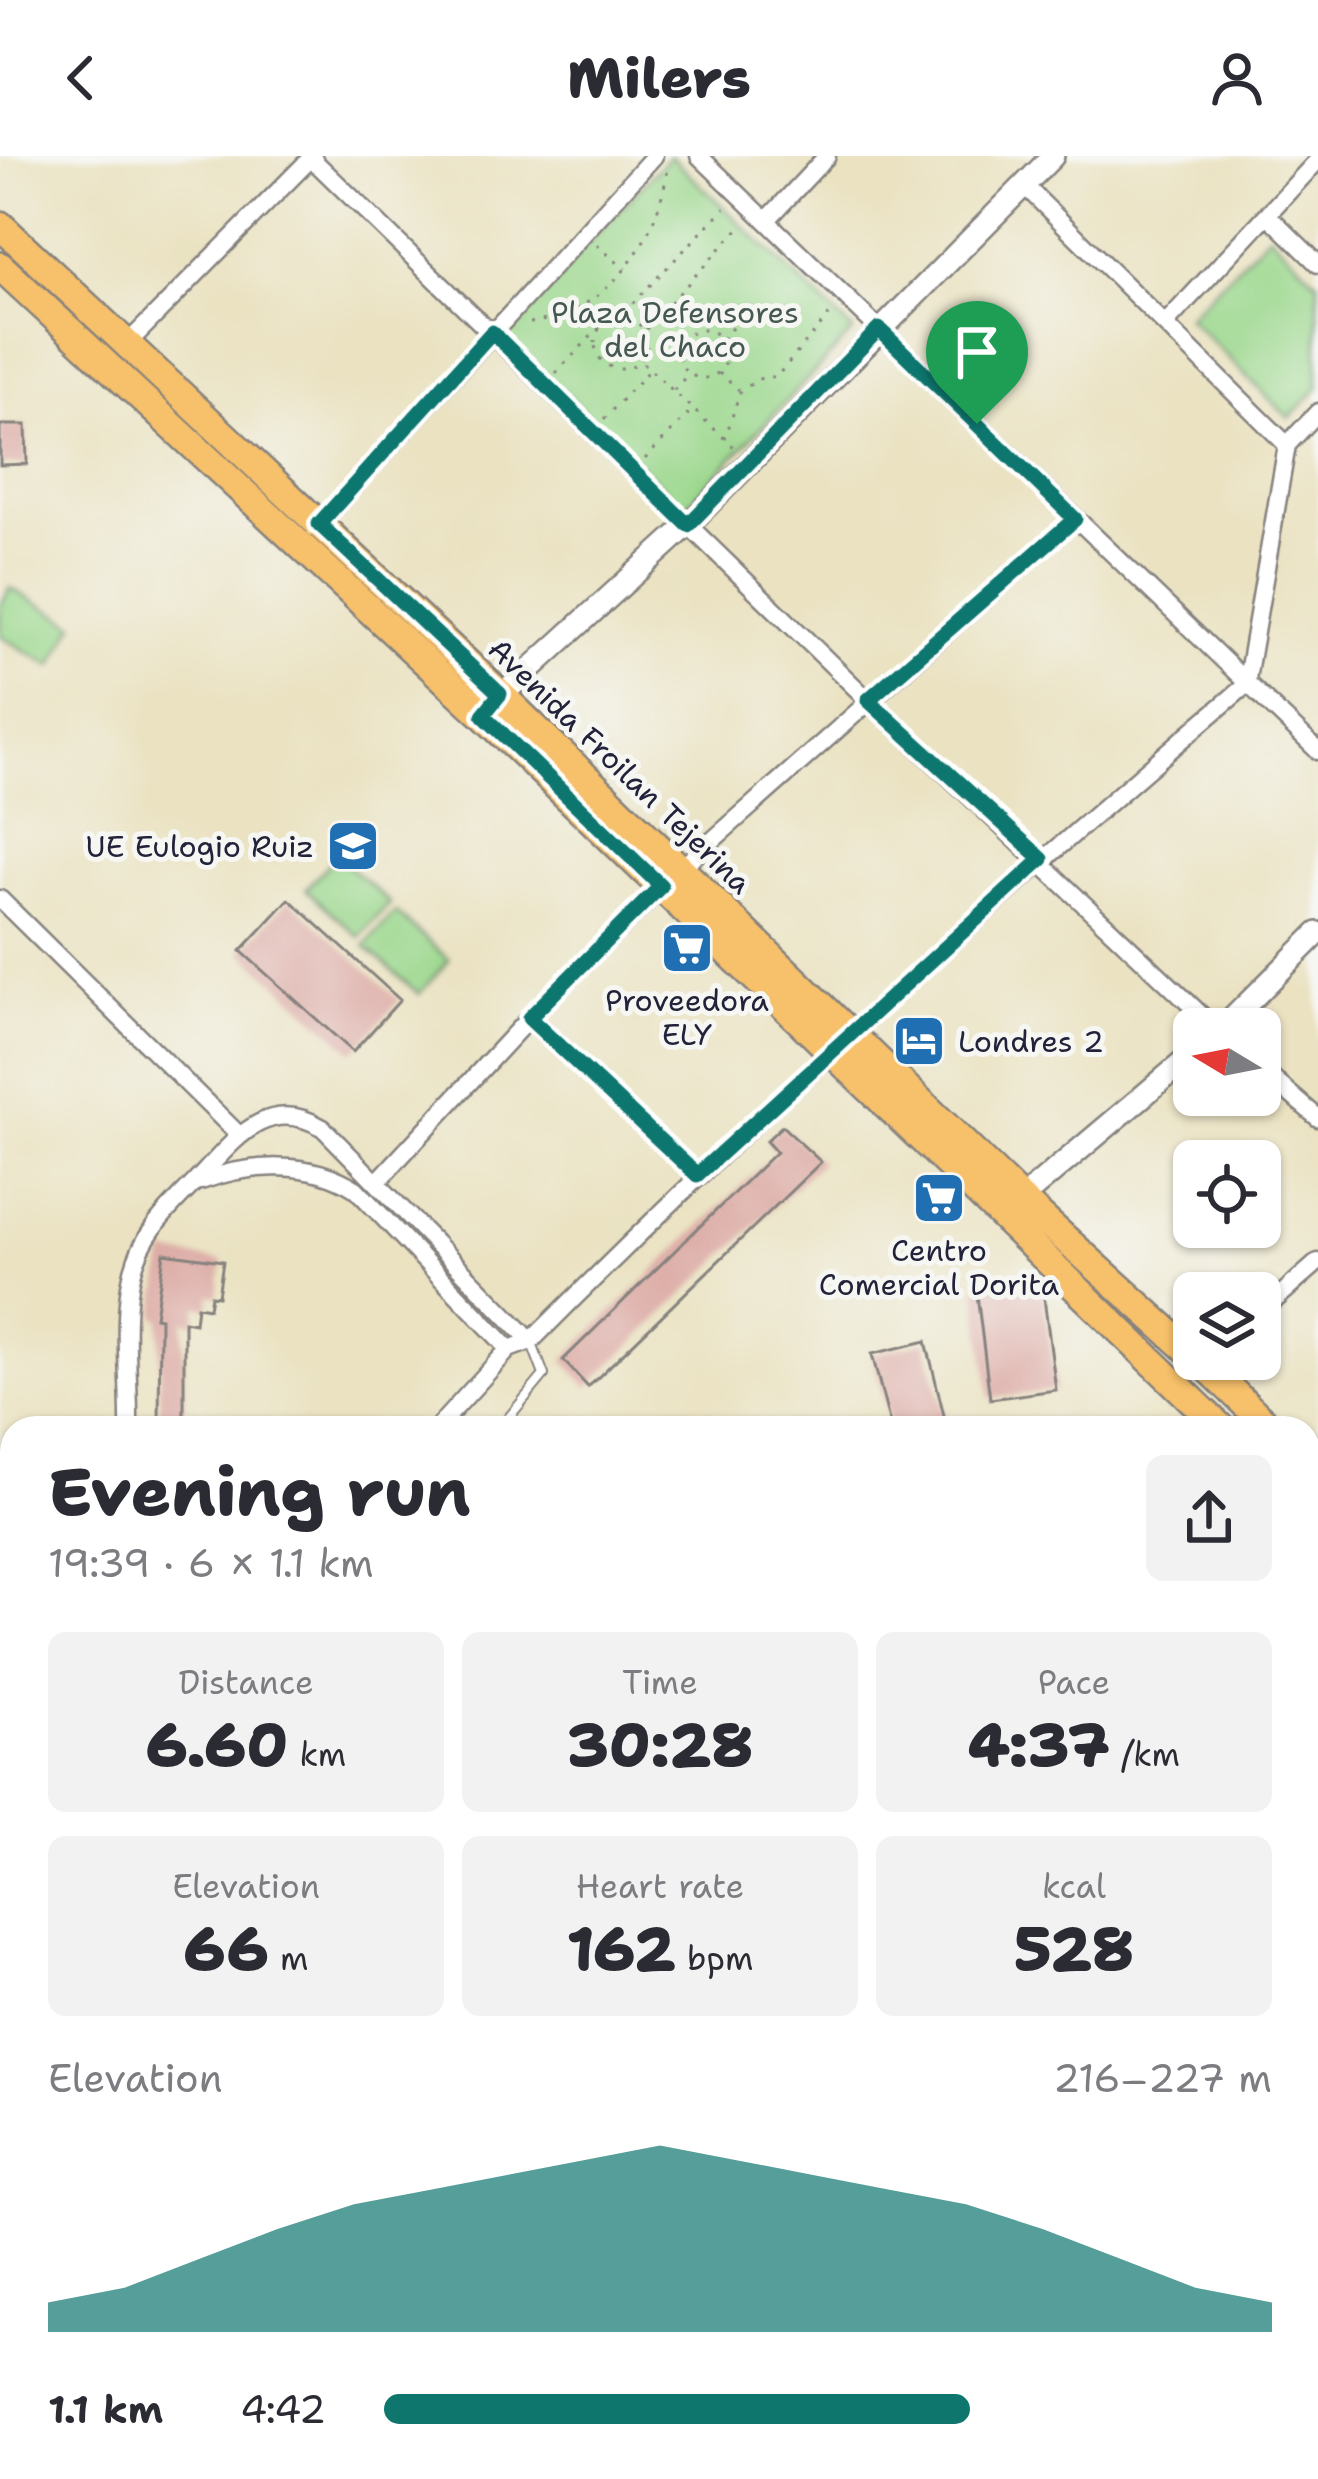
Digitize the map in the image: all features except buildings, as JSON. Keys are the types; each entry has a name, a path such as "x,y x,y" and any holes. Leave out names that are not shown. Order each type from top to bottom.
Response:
{"main road":[{"name":"Avenida Froilan Tejerina","path":"0,225 319,524 491,705 841,1042 1078,1285 1108,1297 1221,1416"},
{"name":"Avenida Froilan Tejerina","path":"0,266 299,547 491,705"},
{"name":"Avenida Froilan Tejerina","path":"841,1042 1173,1334"},
{"name":"Avenida Froilan Tejerina","path":"1222,1380 1258,1416"}],"street":[{"path":"299,547 654,156"},
{"path":"699,156 1318,752"},
{"path":"766,220 826,156"},
{"path":"491,705 688,525 1053,156"},
{"path":"105,365 311,157 868,700 1197,1008"},
{"path":"1165,324 1318,160"},
{"path":"1024,185 1288,445"},
{"path":"1268,215 1318,264"},
{"path":"448,1416 509,1349 531,1341 697,1175 841,1042 1042,859 1246,685 1288,445 1318,412"},
{"path":"379,1180 529,1018 670,877 1075,519"},
{"path":"0,899 237,1133"},
{"path":"1241,1008 1318,933"},
{"path":"529,1018 697,1175"},
{"path":"1021,1199 1173,1071"},
{"path":"1281,1086 1318,1118"},
{"path":"129,1416 131,1276 157,1220 237,1133 264,1119 296,1115 323,1128 379,1180 531,1341"},
{"path":"194,1184 254,1168 334,1175 356,1190 509,1349"},
{"path":"1281,1295 1318,1262"}],"lane":[{"path":"510,1416 544,1375 531,1341"}],"path":[{"path":"524,324 595,299 625,269 658,214 670,156"},
{"path":"550,379 602,325 625,317 645,330 648,346 641,361 627,370 604,363 595,340 602,325 602,318 626,310 724,208"},
{"path":"645,330 742,225"},
{"path":"591,240 625,269"},
{"path":"725,440 730,410 740,392 758,379 778,376 833,311"},
{"path":"660,314 686,337"},
{"path":"722,339 740,319"},
{"path":"708,331 722,339 727,360 719,373 704,379 688,374 679,352 686,337 708,331"},
{"path":"641,361 738,452"},
{"path":"598,425 650,369"},
{"path":"719,373 740,392"},
{"path":"673,391 688,374"},
{"path":"640,464 693,409"}],"green space":[{"name":"Plaza Defensores del Chaco","path":"670,156 853,331 685,508 502,333"},
{"path":"1269,234 1318,282 1318,389 1289,418 1187,317"},
{"path":"10,588 75,624 52,666 0,636 0,606"},
{"path":"336,855 390,903 359,937 306,889"},
{"path":"395,912 449,960 419,994 365,946"}],"place":[{"name":"UE Eulogio Ruiz","path":"353,846"},
{"name":"Proveedora ELY","path":"687,948"},
{"name":"Londres 2","path":"919,1041"},
{"name":"Centro Comercial Dorita","path":"939,1198"}],"route":[{"path":"879,329 977,424 1075,519 868,700 1042,859 697,1175 529,1018 661,886 483,715 500,694 319,524 492,332 688,525 879,329"}]}
